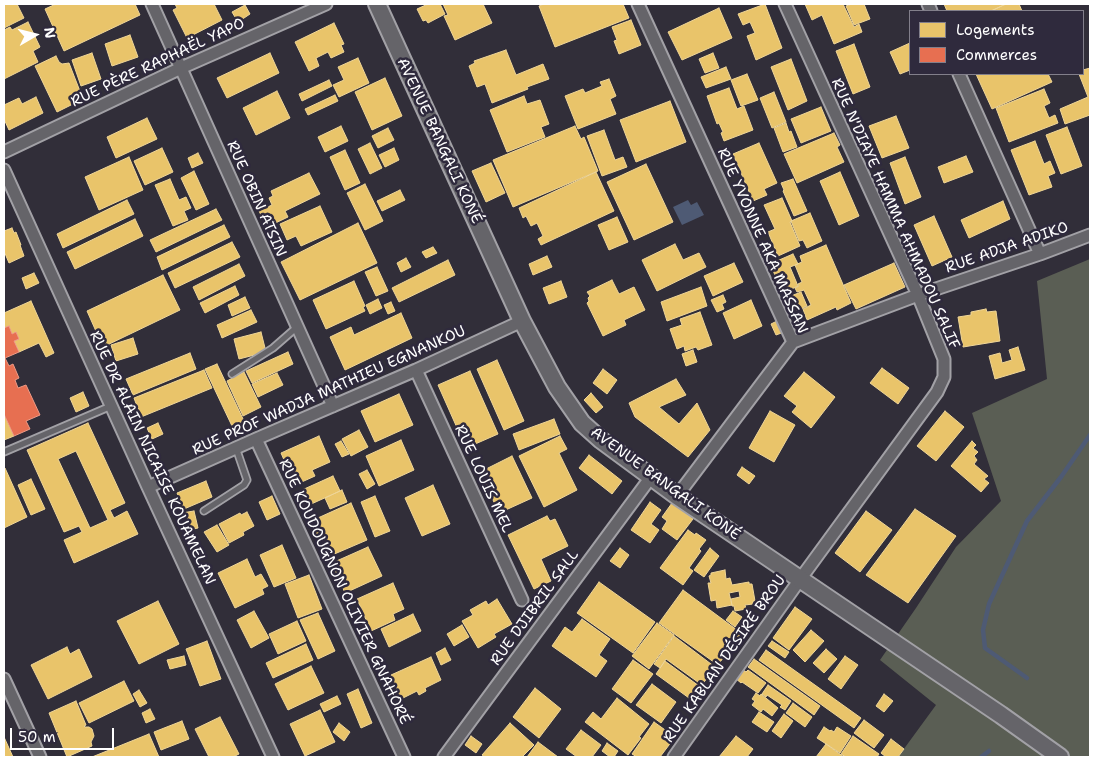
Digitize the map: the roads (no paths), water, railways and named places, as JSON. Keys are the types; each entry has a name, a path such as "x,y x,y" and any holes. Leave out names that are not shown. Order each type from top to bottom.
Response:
{"street":[{"name":"RUE OBIN ATSIN","path":"152,4 333,406"},
{"name":"RUE PÈRE RAPHAËL YAPO","path":"4,152 181,68 326,4"},
{"name":"AVENUE BANGALI KONÉ","path":"377,4 522,321 557,387 582,423 601,440 677,496 801,578 1060,757"},
{"name":"RUE YVONNE AKA MASSAN","path":"638,4 794,342 677,496"},
{"name":"RUE N'DIAYE HAMMA AHMADOU SALIF","path":"785,4 918,295 944,359 944,377 937,392 801,578"},
{"path":"959,75 1040,254"},
{"name":"RUE DR ALAIN NICAISE KOUAMELAN","path":"4,170 273,757"},
{"name":"RUE ADJA ADIKO","path":"794,342 918,295 1090,235"},
{"name":"RUE PROF WADJA MATHIEU EGNANKOU","path":"148,487 416,370 522,321"},
{"name":"RUE LOUIS MEL","path":"416,370 522,600"},
{"name":"RUE KOUDOUGNON OLIVIER GNAHORÉ","path":"256,439 404,757"},
{"name":"RUE DJIBRIL SALL","path":"444,757 651,477"},
{"name":"RUE KABLAN DÉSIRÉ BROU","path":"674,757 801,578"},
{"path":"4,679 40,757"}],"lane":[{"path":"232,374 273,348 297,327"},
{"path":"4,452 111,406"},
{"path":"204,511 244,486 247,480 236,448"}],"water":[{"path":"688,200 691,205 697,202 704,215 682,225 673,207"}],"waterway":[{"path":"1027,678 985,648 983,630 989,604 1027,521 1090,435"},
{"path":"981,757 989,751"}]}
